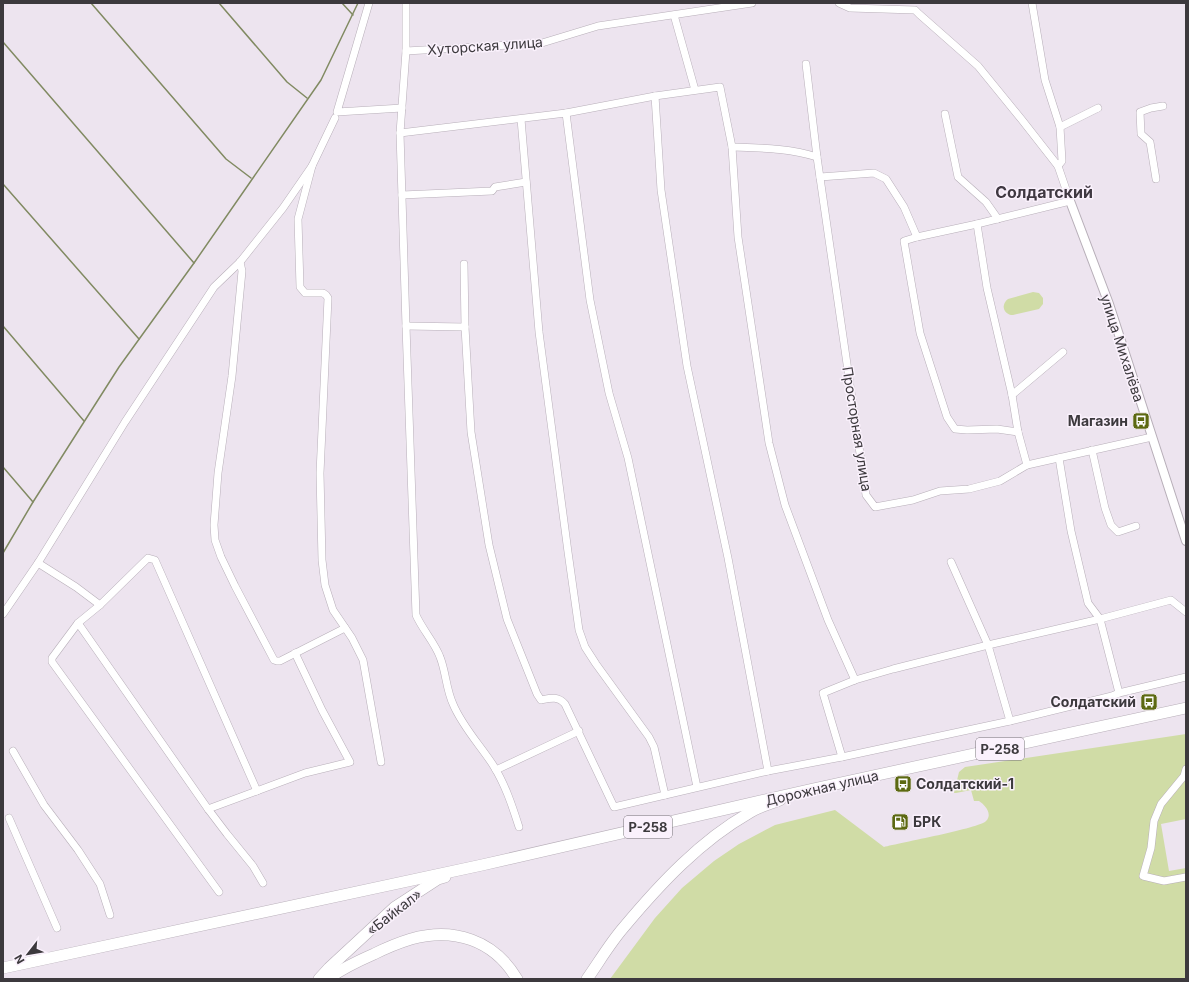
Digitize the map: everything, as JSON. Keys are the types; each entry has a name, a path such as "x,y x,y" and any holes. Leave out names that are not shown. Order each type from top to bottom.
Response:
{"main road":[{"name":"Дорожная улица","path":"482,865 813,789 1186,708"},
{"path":"587,979 623,928 668,878 704,845 750,812 813,789"},
{"path":"3,968 482,865"},
{"name":"«Байкал»","path":"319,979 395,907 438,880 482,865"},
{"path":"328,979 365,958 393,945 412,939 432,936 452,936 473,940 489,948 507,964 517,979"}],"street":[{"path":"369,3 337,112 402,108"},
{"path":"406,3 406,51 400,133 416,615 440,656 446,685 452,704 505,786 519,827"},
{"name":"Хуторская улица","path":"406,51 542,43 598,26 752,3"},
{"path":"839,3 915,10 978,66 1058,166 1070,201 904,241 920,334 947,417 955,429 998,429 1018,432"},
{"path":"1032,3 1045,80 1060,127 1062,161 1058,166"},
{"path":"674,15 695,90"},
{"name":"Просторная улица","path":"806,64 820,177 866,495 875,507 913,500 940,491 969,489 1000,480 1027,465 1152,437"},
{"path":"400,133 566,113 655,96 720,87 732,147 738,237 769,443 785,505 828,620 855,680"},
{"path":"655,96 662,190 687,366 728,558 768,770"},
{"path":"1156,179 1150,142 1141,134 1140,112 1162,106"},
{"path":"1060,127 1098,108"},
{"path":"566,113 590,300 609,393 628,458 697,787"},
{"path":"944,114 958,177 986,202 998,219"},
{"path":"3,614 38,563 125,422 214,287 240,262 283,208 312,166 335,118"},
{"path":"521,119 539,332 579,630 585,646 596,664 650,737 654,747 665,795"},
{"path":"732,147 787,150 818,157"},
{"path":"312,166 298,219 300,287 305,293 323,294 328,298 320,473 322,560 326,585 333,610 352,638 363,660 381,762"},
{"path":"820,177 874,173 886,179 904,207 916,237"},
{"path":"402,195 492,191 495,187 526,182"},
{"name":"улица Михалёва","path":"1070,201 1109,304 1186,541"},
{"path":"977,224 987,288 1012,395 1018,432 1027,465"},
{"path":"240,262 242,271 234,354 218,472 214,525 215,540 229,574 274,660 277,662 280,661 345,628"},
{"path":"464,264 465,327 471,432 489,545 507,619 537,694 541,700 557,697 565,704 614,808 768,770 842,757 1010,721 1186,677"},
{"path":"406,326 465,327"},
{"path":"1012,395 1063,352"},
{"path":"1092,450 1105,508 1111,525 1118,532 1136,526"},
{"path":"1059,458 1070,531 1088,603 1100,619 1119,693"},
{"path":"219,892 52,662 52,658 78,623 100,605 148,558 155,560 257,791"},
{"path":"951,562 988,646 1010,721"},
{"path":"38,563 76,587 100,605"},
{"path":"842,757 823,693 855,680 1171,600 1186,612"},
{"path":"78,623 208,809 253,866 263,883"},
{"path":"208,809 305,774 350,762 322,710 295,653"},
{"path":"496,770 579,731"},
{"path":"13,751 44,805 78,850 100,884 110,915"},
{"path":"1186,769 1184,776 1161,804 1154,821 1151,848 1143,876 1164,881 1186,877"},
{"path":"9,818 57,928"}],"green space":[{"path":"1033,292 1039,293 1043,298 1043,304 1039,309 1013,315 1005,312 1004,304 1008,299"},
{"path":"1186,734 1186,819 1161,824 1169,871 1186,868 1186,979 610,979 655,918 682,888 714,861 739,844 775,825 835,810 884,847 970,827 986,821 989,815 987,810 979,801 974,801 971,790 954,793 959,772 965,767"}],"waterway":[{"path":"91,3 226,159 251,178"},
{"path":"219,3 287,82 307,98"},
{"path":"342,3 353,15"},
{"path":"3,553 33,502 119,367 194,263 321,80 358,3"},
{"path":"3,42 194,263"},
{"path":"3,184 139,339"},
{"path":"3,326 84,421"},
{"path":"3,467 33,502"}],"place":[{"name":"Магазин","path":"1141,421"},
{"name":"Солдатский","path":"1149,702"},
{"name":"Солдатский-1","path":"903,784"},
{"name":"БРК","path":"900,822"}],"district":[{"name":"Солдатский","path":"1044,192"}]}
